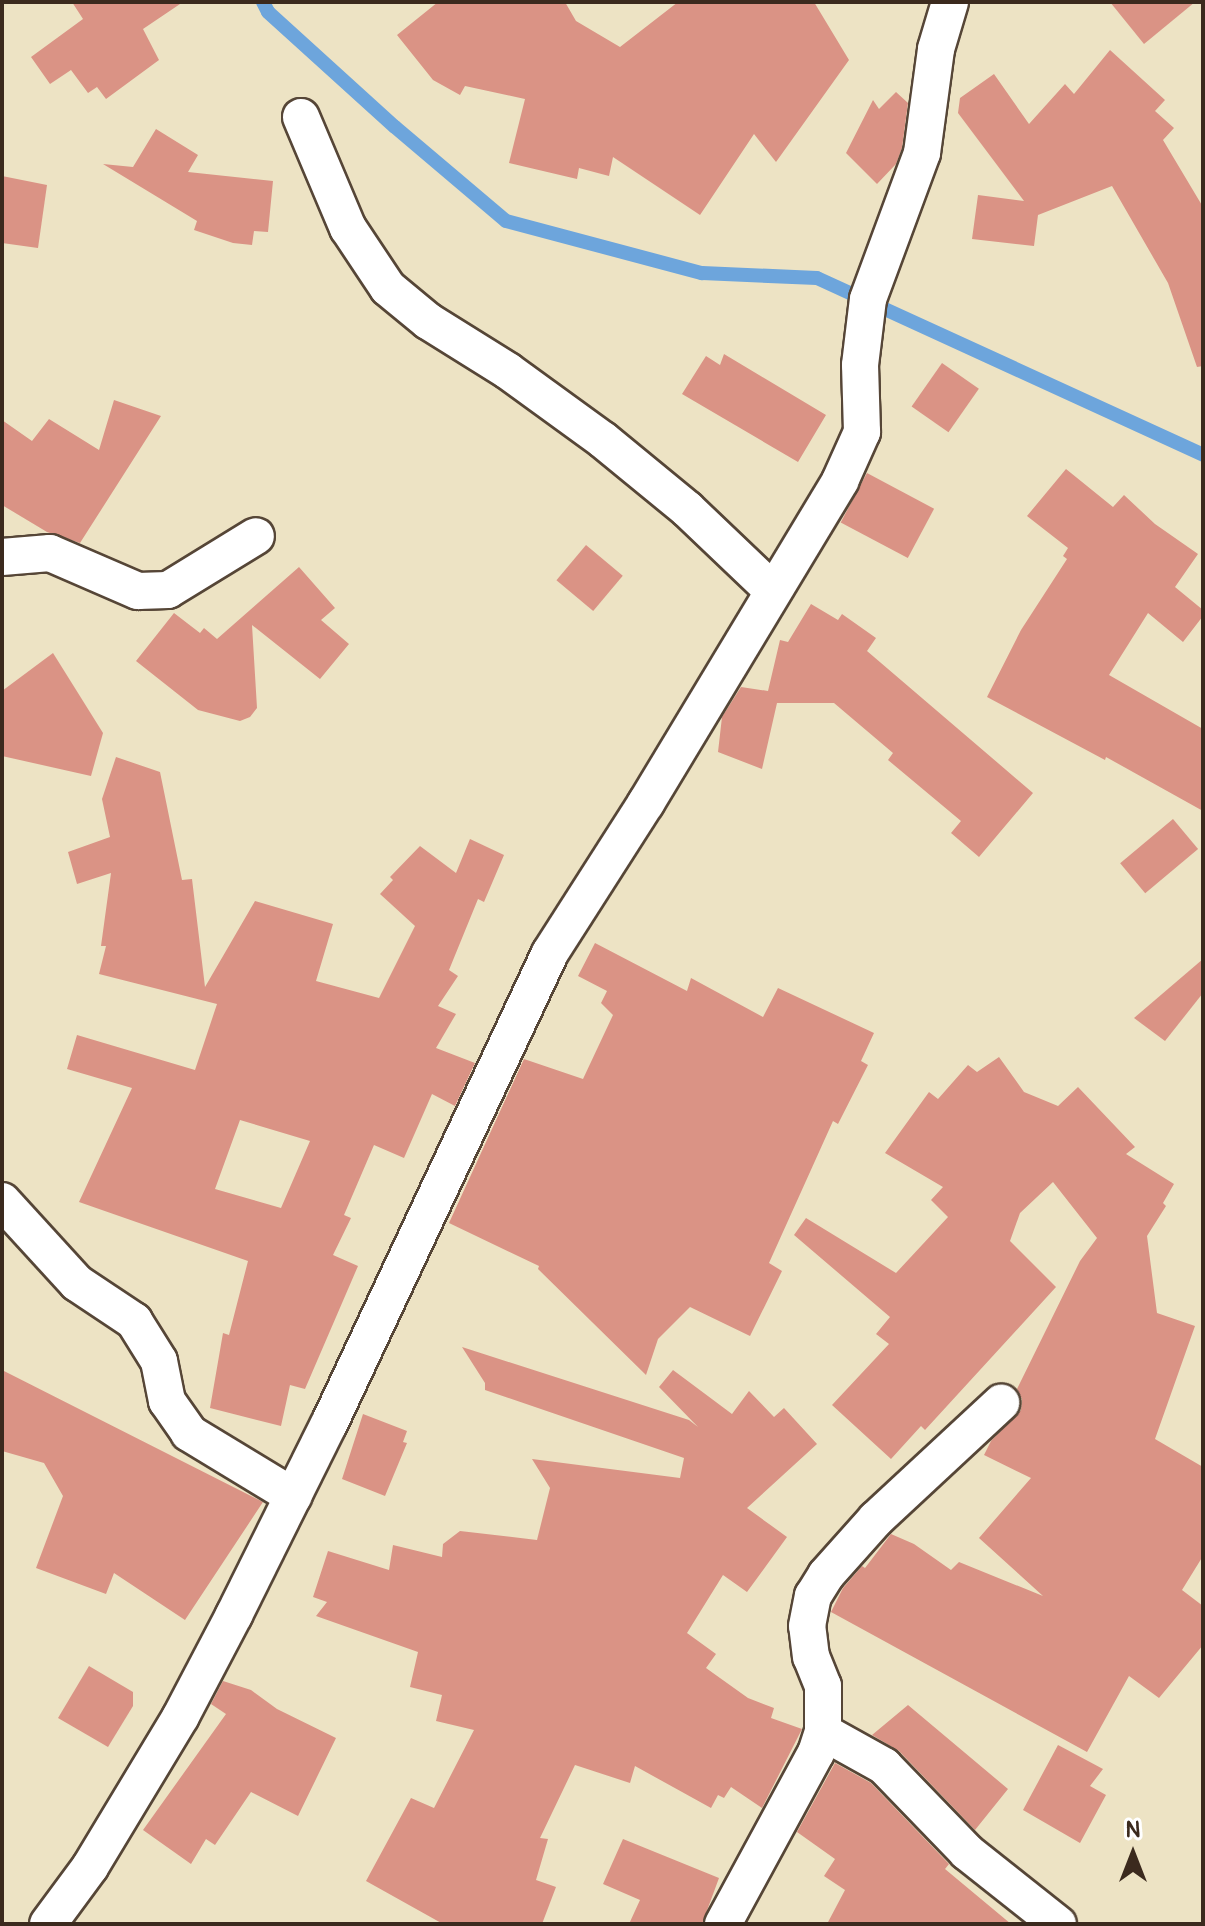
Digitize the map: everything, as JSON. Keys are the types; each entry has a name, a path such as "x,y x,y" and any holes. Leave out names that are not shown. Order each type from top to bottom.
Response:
{"street":[{"path":"48,1924 90,1867 181,1716 293,1496 550,953 646,803 840,481 862,432 860,365 868,299 922,153 936,49 950,2"},
{"path":"301,117 348,228 388,288 428,321 508,371 603,440 687,509 772,590"},
{"path":"2,557 50,553 138,591 168,590 256,536"},
{"path":"2,1201 77,1283 134,1321 159,1361 167,1401 189,1433 293,1496"},
{"path":"723,1924 816,1753 823,1732 823,1686 811,1657 807,1626 813,1596 826,1575 876,1519 1001,1403"},
{"path":"823,1732 884,1766 967,1852 1058,1924"}],"building":[{"path":"72,2 183,2 143,29 159,60 106,99 97,87 88,93 71,70 50,84 31,57 83,19"},
{"path":"438,2 565,2 576,21 620,47 678,2 814,2 849,60 776,162 754,134 700,215 613,157 609,176 579,168 577,179 509,163 525,99 465,86 460,95 433,80 397,35"},
{"path":"1110,2 1195,2 1144,44"},
{"path":"1110,50 1165,100 1155,111 1174,128 1163,140 1203,207 1203,366 1197,367 1168,283 1112,186 1038,215 1034,246 972,239 978,195 1024,201 958,113 960,98 994,74 1029,124 1065,84 1074,94"},
{"path":"896,92 908,103 902,148 896,164 877,184 846,153 873,100 879,109"},
{"path":"156,129 198,155 188,172 273,181 268,232 254,231 252,245 233,243 194,230 197,221 103,164 133,167"},
{"path":"2,176 47,185 38,248 2,243"},
{"path":"724,354 826,415 798,462 682,394 706,356 720,365"},
{"path":"942,363 979,389 948,432 912,406"},
{"path":"114,400 161,416 80,543 47,532 2,505 2,420 32,441 49,419 99,450"},
{"path":"1066,469 1113,507 1124,495 1155,524 1198,554 1175,587 1203,610 1203,616 1183,642 1148,613 1109,675 1203,729 1203,811 1106,757 1105,760 987,697 1021,630 1067,559 1063,556 1068,548 1027,516"},
{"path":"867,473 934,509 908,558 841,522"},
{"path":"586,545 623,576 593,611 556,580"},
{"path":"299,567 335,608 321,620 349,644 320,679 252,625 257,708 250,717 240,721 198,710 136,661 174,613 200,633 204,628 217,639"},
{"path":"811,604 838,620 842,614 876,638 867,651 1033,793 979,857 951,833 961,821 888,760 893,753 834,703 777,703 762,769 718,752 722,717 741,687 768,691 780,640 788,642"},
{"path":"53,653 103,733 91,776 2,756 2,691"},
{"path":"116,757 160,772 182,880 192,879 205,987 255,901 333,924 316,981 379,998 415,926 380,894 393,880 390,877 420,846 456,873 470,839 504,855 484,902 478,899 449,970 458,976 438,1006 456,1014 436,1048 475,1063 455,1106 432,1094 404,1158 374,1145 344,1215 351,1218 333,1255 358,1266 305,1389 290,1385 281,1426 210,1408 223,1333 229,1335 248,1261 79,1202 132,1088 67,1069 77,1035 195,1070 217,1004 99,974 106,946 101,946 111,873 77,884 68,852 110,837 102,799","holes":["240,1120 310,1141 281,1208 215,1189"]},
{"path":"1173,819 1198,849 1145,893 1120,863"},
{"path":"595,943 687,991 691,978 763,1017 778,988 874,1033 861,1061 868,1065 838,1124 833,1121 769,1263 782,1271 750,1336 690,1307 658,1339 646,1375 538,1269 539,1266 449,1223 524,1059 583,1079 613,1015 601,1003 607,991 578,976"},
{"path":"1203,959 1203,993 1165,1041 1134,1018"},
{"path":"999,1057 1024,1092 1058,1106 1078,1087 1135,1147 1126,1154 1174,1184 1163,1203 1166,1206 1147,1236 1157,1313 1195,1326 1155,1439 1203,1467 1203,1556 1182,1590 1203,1606 1203,1645 1159,1698 1129,1676 1087,1752 831,1612 843,1588 862,1566 865,1568 891,1534 914,1544 951,1570 959,1562 1043,1596 979,1538 1031,1478 984,1455 991,1441 1021,1410 1022,1399 1017,1389 1080,1261 1097,1238 1053,1182 1020,1213 1010,1241 1056,1287 925,1430 921,1426 891,1459 832,1405 889,1344 876,1334 890,1317 794,1235 806,1218 896,1273 948,1217 931,1200 943,1187 885,1153 929,1092 938,1099 968,1065 977,1072"},
{"path":"462,1347 689,1420 698,1427 659,1387 673,1370 732,1414 749,1391 774,1417 784,1408 817,1444 747,1508 787,1537 747,1592 723,1575 687,1633 716,1654 706,1668 748,1698 774,1708 771,1718 802,1729 762,1808 731,1787 724,1798 718,1795 711,1808 635,1766 630,1783 575,1765 540,1838 548,1839 536,1880 556,1887 542,1924 443,1924 366,1881 411,1798 434,1808 474,1730 436,1721 442,1695 410,1687 418,1652 316,1616 327,1602 313,1597 328,1551 389,1570 393,1545 442,1557 443,1544 460,1531 537,1540 550,1488 532,1459 680,1478 684,1458 485,1390 485,1383"},
{"path":"2,1370 263,1502 185,1620 114,1573 106,1594 36,1568 63,1496 44,1463 2,1451"},
{"path":"363,1414 407,1431 403,1442 407,1443 385,1496 342,1479"},
{"path":"89,1666 133,1692 133,1706 108,1747 58,1718"},
{"path":"223,1681 251,1690 277,1709 336,1738 298,1816 251,1792 215,1845 206,1839 191,1864 143,1830 226,1714 211,1704"},
{"path":"908,1705 1008,1789 975,1830 899,1751 872,1735"},
{"path":"1058,1745 1103,1769 1090,1786 1106,1795 1080,1843 1023,1810"},
{"path":"835,1763 871,1783 949,1864 945,1869 1011,1924 827,1924 845,1890 824,1876 835,1859 797,1832"},
{"path":"623,1839 719,1878 702,1924 629,1924 640,1900 603,1884"}],"waterway":[{"path":"263,2 268,12 395,127 506,221 702,273 817,278 1203,455"}]}
